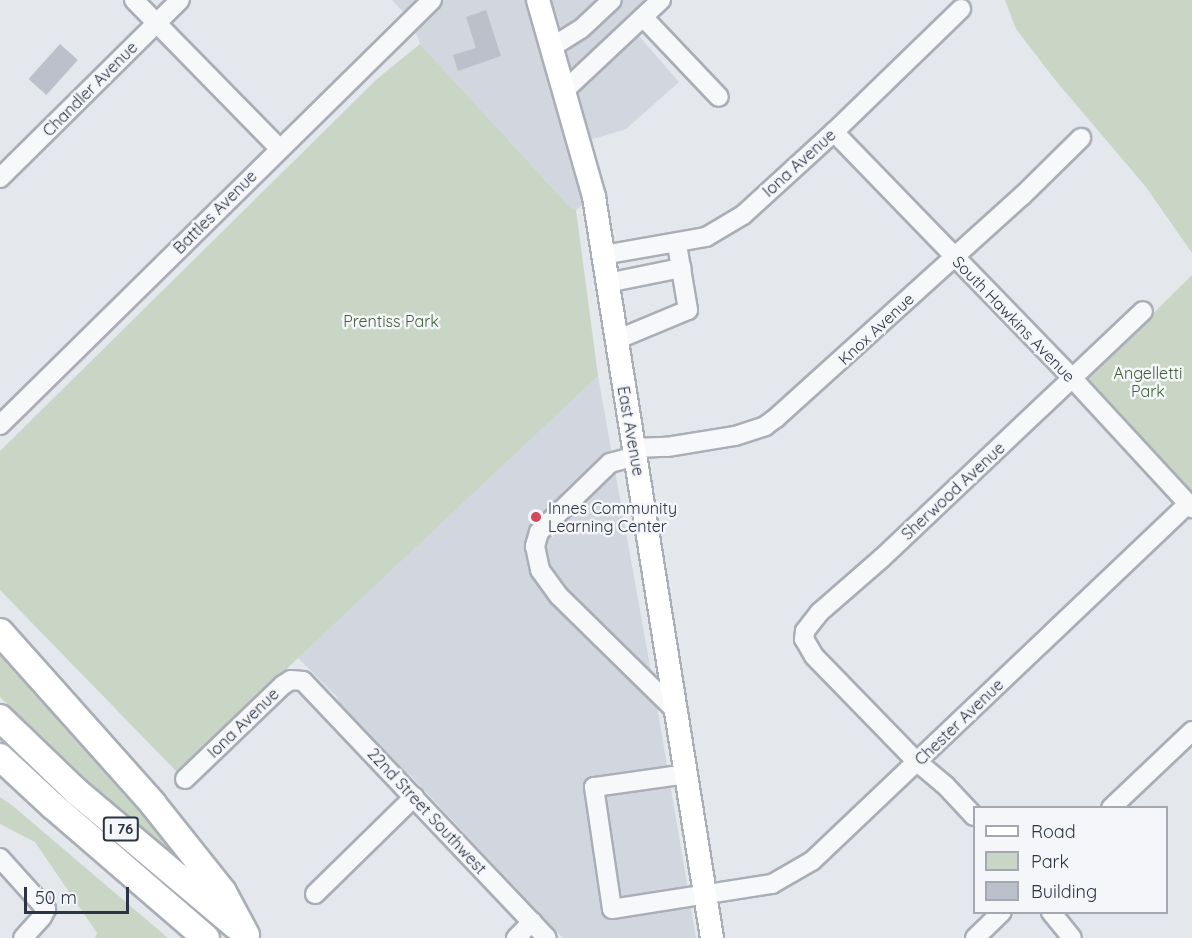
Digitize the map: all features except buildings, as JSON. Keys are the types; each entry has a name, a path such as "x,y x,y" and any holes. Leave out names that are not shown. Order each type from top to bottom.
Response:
{"highway":[{"path":"0,632 153,804 223,892 248,936"},
{"name":"I 76","path":"0,718 77,792 248,936"},
{"name":"I 76","path":"0,757 52,806 206,938"}],"main road":[{"name":"East Avenue","path":"538,0 594,197 712,938"}],"street":[{"path":"134,0 279,148"},
{"name":"Chandler Avenue","path":"0,178 180,0"},
{"name":"Battles Avenue","path":"0,425 431,0"},
{"path":"552,47 581,29 612,0"},
{"path":"564,91 661,0"},
{"name":"Iona Avenue","path":"603,255 677,244 705,237 743,214 834,132 961,9"},
{"path":"643,17 719,97"},
{"name":"South Hawkins Avenue","path":"834,132 1073,379 1190,506"},
{"name":"Knox Avenue","path":"677,712 559,596 540,570 535,546 539,532 610,464 635,452 735,436 765,426 828,373 953,256 1022,196 1081,138"},
{"path":"616,340 688,310 677,244"},
{"path":"608,283 681,268"},
{"name":"Sherwood Avenue","path":"973,814 917,762 807,648 804,639 809,623 1073,379 1143,311"},
{"name":"Chester Avenue","path":"687,774 594,787 612,909 772,884 794,874 839,837 1190,506"},
{"name":"Iona Avenue","path":"185,779 283,685 291,680 307,685"},
{"name":"22nd Street Southwest","path":"307,685 547,938"},
{"path":"1113,806 1192,731"},
{"path":"315,894 414,798"},
{"path":"0,858 46,909 42,917 23,938"},
{"path":"975,938 1000,914"},
{"path":"1053,914 1072,938"},
{"path":"516,938 532,922"}],"shaded area":[{"path":"392,0 661,0 632,28 679,82 626,129 580,143 594,197 576,210 570,207 420,44 411,20"},
{"name":"Innes Community Learning Center","path":"598,376 696,938 563,938 410,775 397,769 341,708 337,697 298,658"}],"green space":[{"path":"1005,0 1192,0 1192,253 1146,187 1056,81 1016,29"},
{"name":"Prentiss Park","path":"420,44 570,207 576,210 598,376 177,772 0,590 0,451 377,79"},
{"name":"Angelletti Park","path":"1192,275 1192,495 1084,382"},
{"path":"0,646 69,715 206,885 139,829 0,697"},
{"path":"0,797 168,938 95,938 97,933 35,842 0,824"}],"place":[{"name":"Innes Community Learning Center","path":"536,517"}]}
